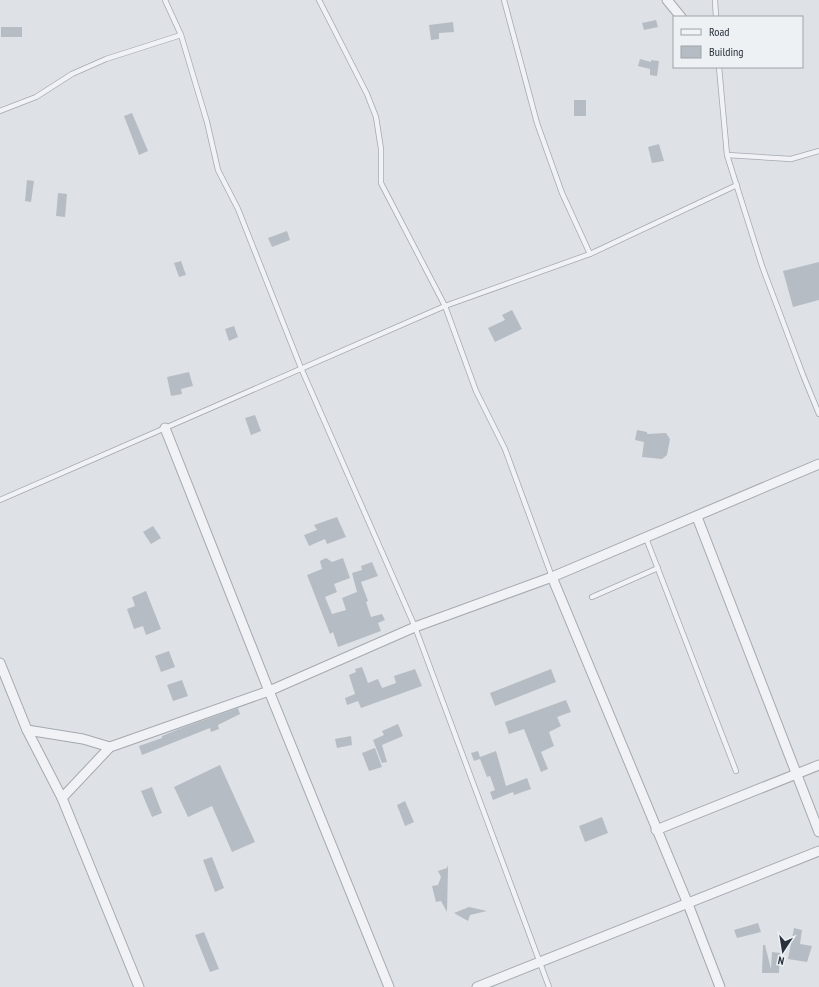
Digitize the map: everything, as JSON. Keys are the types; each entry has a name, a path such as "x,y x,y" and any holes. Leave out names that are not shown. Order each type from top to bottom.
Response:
{"street":[{"path":"667,0 680,16"},
{"path":"165,428 269,691 389,987"},
{"path":"62,798 110,747 269,691 415,627 552,577 697,517 819,464"},
{"path":"697,517 819,832"},
{"path":"552,577 688,904 720,987"},
{"path":"0,663 27,730 62,798 139,987"},
{"path":"27,730 83,739 110,747"},
{"path":"656,830 819,765"},
{"path":"477,987 688,904 819,850"}],"lane":[{"path":"165,0 181,35 207,122 218,170 238,209 301,368 415,627 549,987"},
{"path":"319,0 367,94 376,117 381,149 382,183 445,306 476,391 505,449 552,577"},
{"path":"504,0 537,123 562,194 590,254"},
{"path":"715,0 716,16"},
{"path":"0,111 36,97 72,74 106,59 181,35"},
{"path":"719,68 727,155 762,266 819,414"},
{"path":"727,155 790,159 819,151"},
{"path":"0,500 445,306 590,254 737,185"},
{"path":"646,538 736,771"},
{"path":"592,597 658,568"}],"building":[{"path":"656,20 658,27 644,30 642,23"},
{"path":"453,22 454,32 439,33 439,39 431,40 429,25"},
{"path":"1,27 22,27 22,37 1,37"},
{"path":"640,59 651,62 651,60 659,61 657,76 650,75 650,69 638,66"},
{"path":"574,100 586,100 586,116 574,116"},
{"path":"132,113 148,151 139,155 124,116"},
{"path":"659,144 664,161 652,163 648,147"},
{"path":"27,180 34,181 31,202 25,201"},
{"path":"58,193 67,194 65,217 56,216"},
{"path":"287,231 290,240 272,247 268,238"},
{"path":"181,261 186,275 179,277 174,263"},
{"path":"819,262 819,300 793,307 783,271"},
{"path":"512,310 522,329 495,342 488,328 505,320 502,315"},
{"path":"234,326 238,337 229,341 225,329"},
{"path":"189,372 193,386 181,389 182,394 171,396 167,377"},
{"path":"255,415 261,431 251,435 245,418"},
{"path":"637,430 647,432 647,434 666,433 670,439 667,455 662,459 642,457 644,442 635,440"},
{"path":"337,517 346,537 327,544 325,539 309,546 304,535 317,530 314,525"},
{"path":"153,526 161,538 151,544 143,532"},
{"path":"326,558 332,562 343,558 350,578 334,584 337,592 325,597 332,614 346,610 342,598 357,592 352,573 362,570 361,566 372,562 378,576 361,582 368,601 366,602 371,617 382,614 385,620 378,623 381,631 338,647 333,632 330,634 307,575 322,569 320,561"},
{"path":"146,591 161,629 146,635 143,626 134,629 127,609 135,606 132,597"},
{"path":"169,651 175,667 161,672 155,656"},
{"path":"362,667 368,683 378,679 382,688 396,683 394,676 415,669 422,686 361,708 358,701 347,705 345,698 355,694 349,675 356,672 355,669"},
{"path":"551,669 556,682 495,706 490,693"},
{"path":"182,680 188,696 173,701 167,685"},
{"path":"566,700 571,712 557,717 561,726 549,732 554,746 541,752 548,769 541,772 524,729 509,734 505,722"},
{"path":"238,708 240,714 218,725 219,729 211,732 210,728 142,755 139,746 162,738 162,736 179,729"},
{"path":"398,724 403,736 382,745 387,762 382,763 373,740 384,735 382,731"},
{"path":"351,736 352,745 337,748 335,739"},
{"path":"375,748 382,767 369,771 362,753"},
{"path":"478,751 480,757 496,751 506,786 527,778 531,789 514,795 513,792 493,800 490,792 495,790 490,776 487,777 480,759 474,761 471,753"},
{"path":"220,765 255,842 232,852 212,806 188,817 174,787"},
{"path":"152,787 162,813 152,817 141,791"},
{"path":"405,801 414,822 405,826 397,805"},
{"path":"602,817 608,833 585,842 579,826"},
{"path":"212,857 224,888 215,892 203,860"},
{"path":"448,865 447,912 441,901 436,902 432,886 438,885 441,877 438,871 447,868"},
{"path":"469,907 487,911 470,915 468,921 454,913"},
{"path":"758,923 761,932 737,938 734,930"},
{"path":"794,928 802,930 800,944 812,946 807,962 788,959"},
{"path":"204,932 219,969 210,972 195,935"},
{"path":"763,945 765,945 771,969 772,952 780,953 779,973 762,973"}]}
